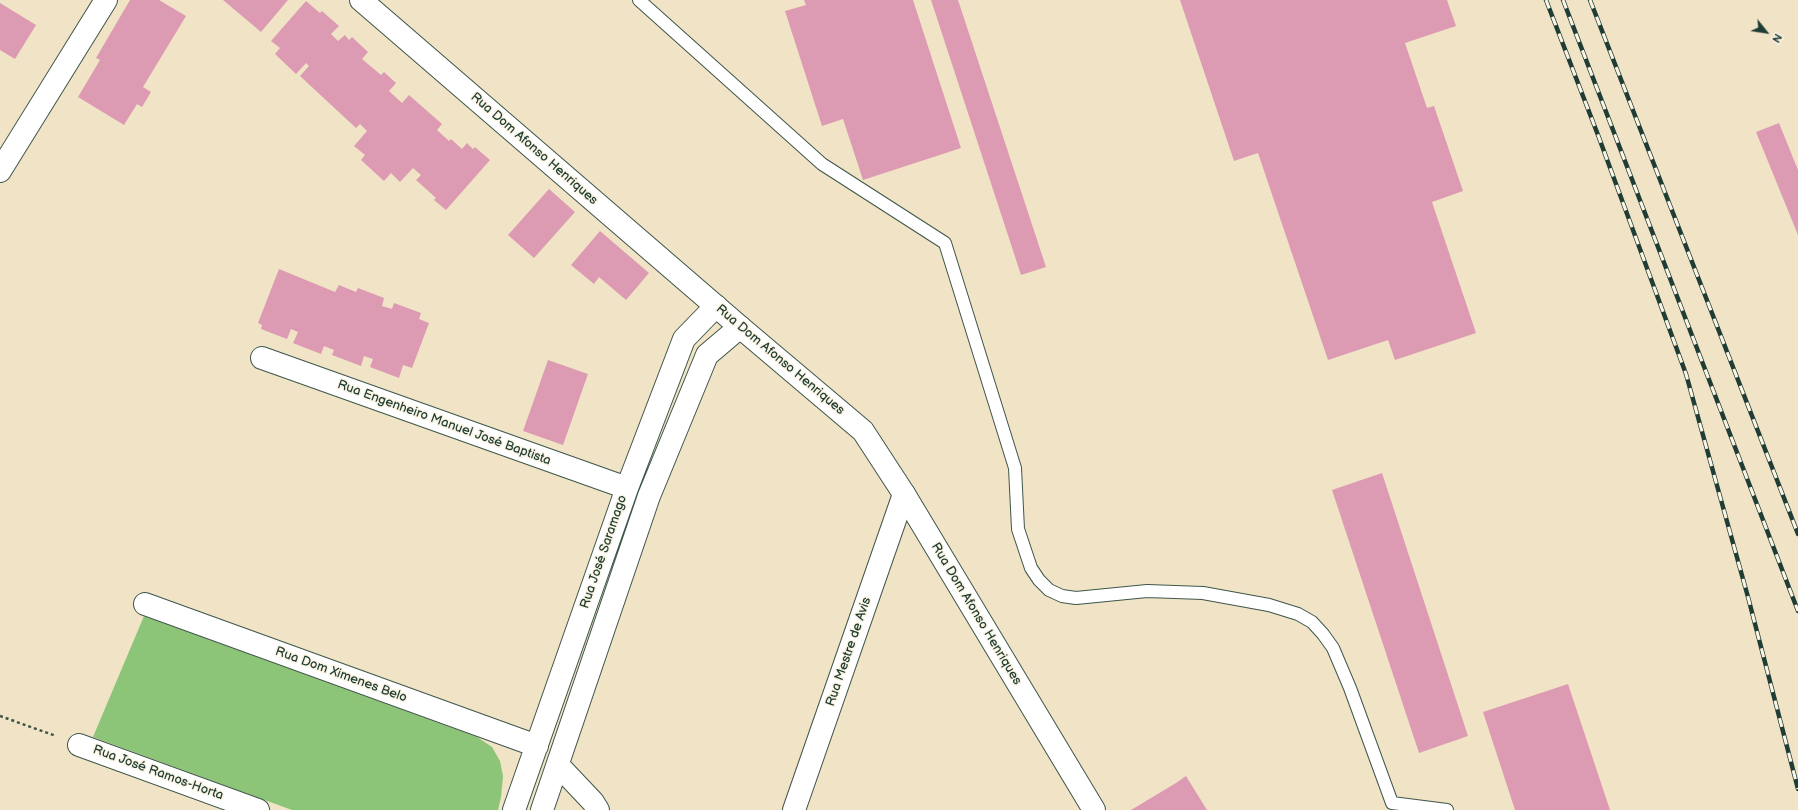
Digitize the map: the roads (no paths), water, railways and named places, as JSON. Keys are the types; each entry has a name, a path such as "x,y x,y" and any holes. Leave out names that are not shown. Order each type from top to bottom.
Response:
{"street":[{"path":"0,171 106,0"},
{"name":"Rua Dom Afonso Henriques","path":"360,0 863,431 904,494 1094,810"},
{"name":"Rua José Saramago","path":"514,810 627,488 684,339 716,306"},
{"name":"Rua José Saramago","path":"542,810 649,496 707,355 740,327"},
{"name":"Rua Engenheiro Manuel José Baptista","path":"262,358 627,488"},
{"name":"Rua Mestre de Avis","path":"794,810 904,494"},
{"name":"Rua Dom Ximenes Belo","path":"145,604 537,746"},
{"name":"Rua José Ramos-Horta","path":"79,744 258,810"},
{"path":"558,765 593,802 598,810"}],"lane":[{"path":"639,0 822,164 945,243 1015,468 1018,529 1031,568 1039,580 1049,590 1062,596 1076,598 1090,598 1147,591 1203,593 1269,605 1298,614 1312,622 1333,648 1350,688 1392,803 1447,810"},
{"path":"627,488 649,496"},
{"path":"537,746 558,765"}],"railway":[{"path":"1546,0 1598,135 1686,374 1748,597 1798,789"},
{"path":"1563,0 1798,611"},
{"path":"1590,0 1798,534"}]}
